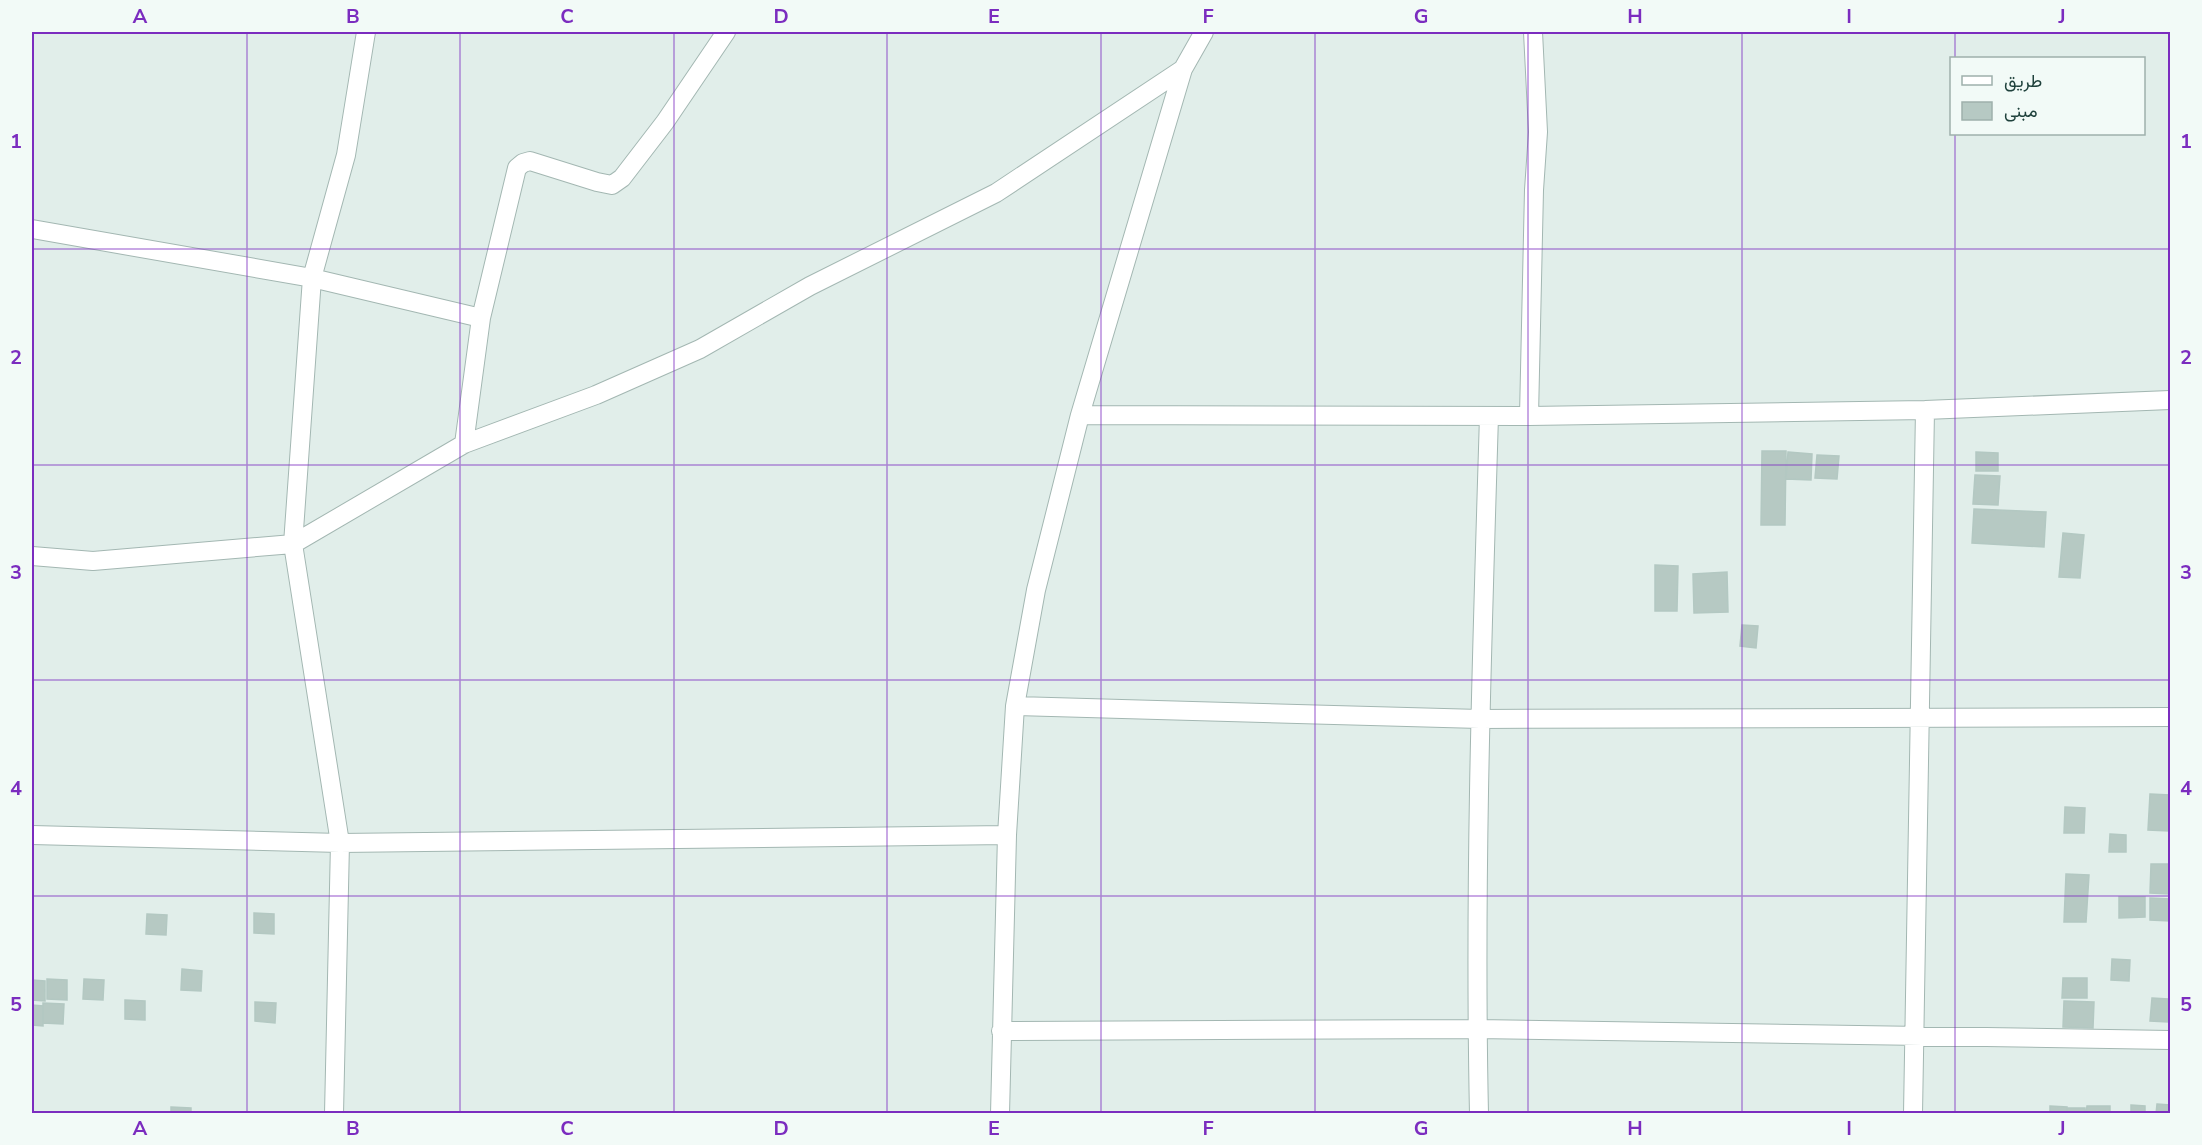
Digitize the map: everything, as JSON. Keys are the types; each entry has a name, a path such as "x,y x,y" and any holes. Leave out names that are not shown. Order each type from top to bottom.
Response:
{"street":[{"path":"334,1113 340,843 293,544 312,278 346,155 366,32"},
{"path":"464,444 481,318 517,168 530,161 612,185 622,178 665,122 726,32"},
{"path":"1000,1113 1007,836 1015,706 1036,590 1080,415 1183,69 1204,32"},
{"path":"1529,416 1534,190 1538,124 1533,32"},
{"path":"32,556 93,561 293,544 464,444 597,395 700,349 810,286 996,193 1183,69"},
{"path":"32,229 312,278 481,318"},
{"path":"1080,415 1529,416 1925,410 2170,400"},
{"path":"1913,1113 1925,410"},
{"path":"1479,1113 1477,1029 1480,719 1489,416"},
{"path":"1015,706 1480,719 2170,717"},
{"path":"32,836 340,843 1007,836"},
{"path":"1001,1031 1477,1029 2170,1040"}],"building":[{"path":"1762,451 1786,451 1785,525 1761,525"},
{"path":"1788,452 1812,454 1811,480 1786,479"},
{"path":"1976,452 1998,453 1998,471 1976,471"},
{"path":"1817,455 1839,456 1837,479 1815,478"},
{"path":"1975,475 2000,476 1998,505 1973,504"},
{"path":"1974,509 2046,512 2044,547 1972,543"},
{"path":"2063,533 2084,535 2080,578 2059,577"},
{"path":"1655,565 1678,566 1677,611 1655,611"},
{"path":"1727,572 1728,612 1694,613 1693,574"},
{"path":"1742,625 1758,626 1756,648 1740,646"},
{"path":"2150,794 2170,795 2169,831 2148,830"},
{"path":"2065,807 2085,808 2084,833 2064,833"},
{"path":"2110,834 2126,835 2126,852 2109,852"},
{"path":"2151,864 2170,864 2170,894 2150,893"},
{"path":"2066,874 2089,875 2086,922 2064,922"},
{"path":"2119,897 2145,897 2145,917 2119,918"},
{"path":"2150,898 2170,899 2170,921 2150,920"},
{"path":"254,913 274,914 274,934 254,933"},
{"path":"147,914 167,915 166,935 146,934"},
{"path":"2112,959 2130,960 2129,981 2111,980"},
{"path":"182,969 202,971 201,991 181,990"},
{"path":"2063,978 2087,978 2087,998 2062,998"},
{"path":"47,979 67,980 67,1000 47,999"},
{"path":"84,979 104,980 103,1000 83,999"},
{"path":"32,980 45,981 45,1001 32,1000"},
{"path":"2152,998 2168,999 2168,1022 2150,1021"},
{"path":"125,1000 145,1001 145,1020 125,1019"},
{"path":"2064,1001 2094,1002 2093,1028 2063,1027"},
{"path":"255,1002 276,1003 275,1023 255,1021"},
{"path":"43,1003 64,1004 63,1024 43,1023"},
{"path":"32,1005 43,1006 43,1026 32,1025"},
{"path":"2157,1104 2170,1105 2170,1114 2156,1114"},
{"path":"2131,1105 2145,1106 2145,1114 2131,1114"},
{"path":"2050,1106 2067,1107 2066,1114 2050,1114"},
{"path":"2087,1106 2110,1106 2110,1114 2086,1114"},
{"path":"171,1107 191,1108 191,1114 171,1114"},
{"path":"2067,1108 2085,1108 2085,1114 2067,1114"}]}
